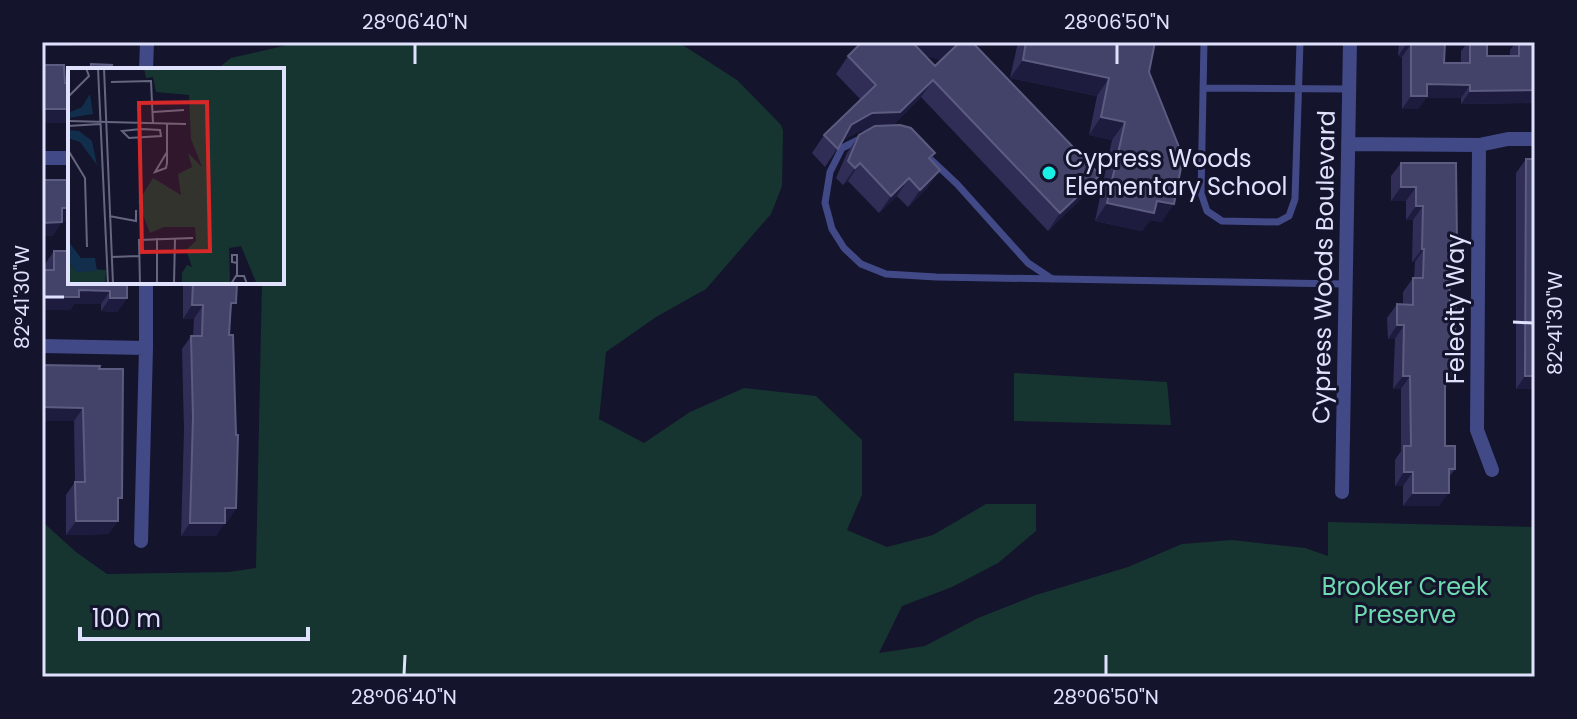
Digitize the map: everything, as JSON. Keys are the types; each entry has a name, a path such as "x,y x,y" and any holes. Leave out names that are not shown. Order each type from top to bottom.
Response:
{"street":[{"path":"146,68 147,42"},
{"name":"Cypress Woods Boulevard","path":"1342,492 1350,42"},
{"path":"1348,144 1479,145 1508,139 1535,139"},
{"name":"Felecity Way","path":"1479,145 1477,430 1492,470"},
{"path":"42,158 68,158"},
{"path":"141,541 146,284"},
{"path":"42,346 146,348"}],"lane":[{"path":"1204,42 1201,193 1207,211 1222,221 1244,222 1278,222 1289,216 1295,199 1300,42"},
{"path":"1203,88 1349,89"},
{"path":"875,136 861,137 842,148 830,172 825,203 832,229 844,248 861,264 886,274 1345,284"},
{"path":"922,151 957,184 1028,263 1052,279"}],"green space":[{"name":"Brooker Creek Preserve","path":"301,42 678,42 737,80 781,125 783,131 782,186 771,214 706,289 656,317 606,352 599,419 644,443 690,412 744,388 816,396 862,440 862,495 847,530 887,547 933,535 986,504 1036,504 1036,531 998,563 952,587 902,606 879,653 925,646 978,618 1036,595 1128,567 1182,544 1232,540 1305,548 1328,556 1328,522 1535,527 1535,677 42,677 42,524 107,574 229,572 256,568 262,284 284,284 284,68 218,68 231,58"},
{"path":"1014,373 1167,382 1171,425 1014,421"}],"building":[{"path":"862,42 912,42 935,66 959,43 954,42 972,42 1100,175 1060,213 933,80 900,112 872,113 851,125 838,149 824,135 876,85 848,56"},
{"path":"1026,42 1155,42 1149,72 1183,157 1174,204 1157,201 1154,213 1107,203 1125,122 1101,117 1109,78 1023,60"},
{"path":"1407,42 1445,42 1444,63 1470,63 1470,42 1487,42 1487,56 1519,56 1519,42 1535,42 1535,90 1470,91 1470,85 1427,84 1427,96 1411,96 1411,44"},
{"path":"91,64 112,65 111,68 91,68"},
{"path":"42,65 64,65 68,109 42,109"},
{"path":"875,126 911,128 935,153 929,158 940,170 920,190 909,178 891,196 860,163 855,168 848,161 859,135"},
{"path":"1526,159 1535,159 1535,376 1525,376"},
{"path":"1401,163 1456,163 1457,242 1453,242 1452,270 1449,270 1450,302 1456,303 1454,377 1445,377 1445,446 1455,446 1455,469 1449,469 1449,493 1413,493 1413,472 1404,472 1404,446 1411,446 1410,376 1403,376 1404,325 1397,325 1397,304 1413,305 1413,278 1423,278 1424,249 1423,206 1416,206 1416,187 1401,187"},
{"path":"42,180 68,180 68,208 62,208 62,222 42,223"},
{"path":"54,251 68,251 68,284 127,284 127,298 110,298 110,291 79,290 79,297 42,297 42,270 54,270"},
{"path":"193,284 237,284 236,303 231,303 229,335 233,335 238,435 236,508 225,508 225,523 190,523 193,417 191,336 202,336 203,305 192,305"},
{"path":"42,365 123,369 122,498 118,498 118,521 76,521 75,482 85,482 83,408 42,407"}],"place":[{"name":"Cypress Woods Elementary School","path":"1049,173"}]}
